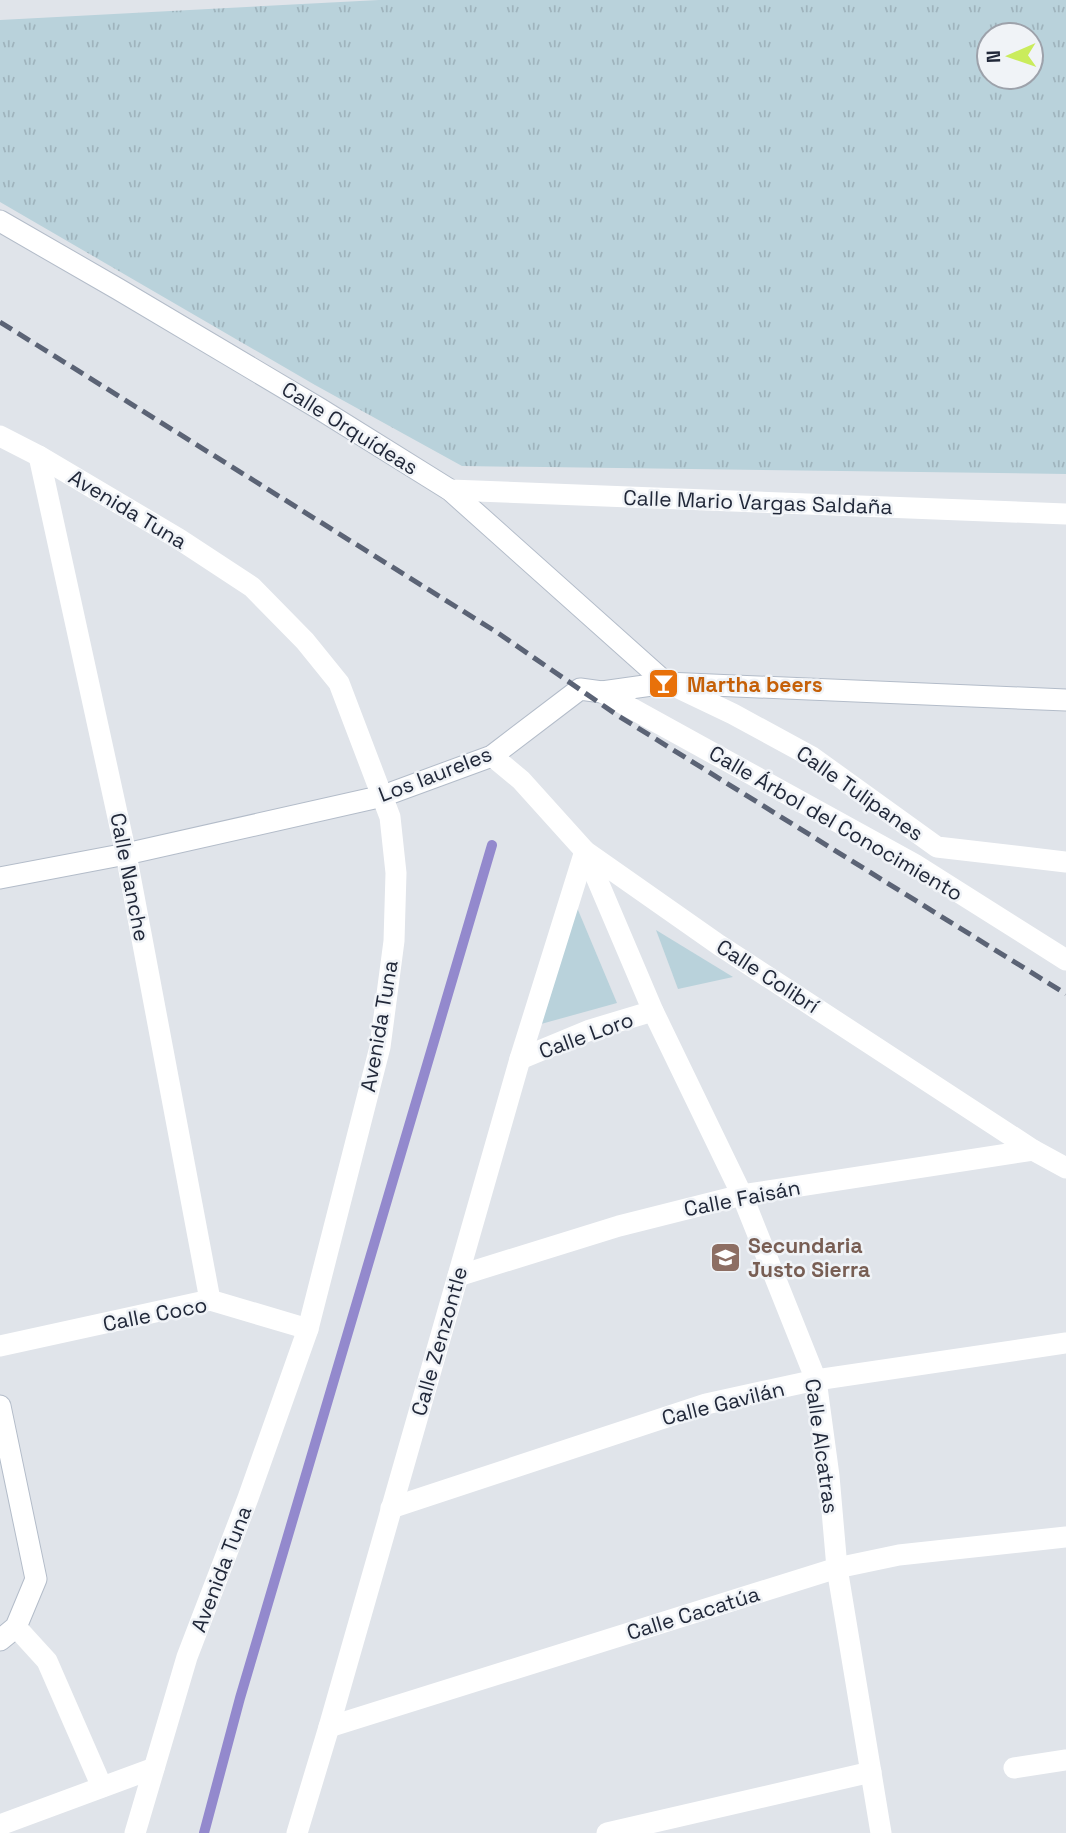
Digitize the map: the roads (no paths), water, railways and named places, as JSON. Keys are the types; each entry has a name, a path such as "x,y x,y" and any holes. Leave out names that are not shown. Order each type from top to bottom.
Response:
{"street":[{"name":"Calle Orquídeas","path":"0,221 272,381 450,490 666,682"},
{"name":"Avenida Tuna","path":"0,436 179,539 252,587 304,641 339,683 390,817 397,873 394,941 380,1047 308,1329 248,1498 187,1657 135,1833"},
{"name":"Calle Nanche","path":"38,456 126,854 210,1300"},
{"name":"Calle Mario Vargas Saldaña","path":"450,490 1066,514"},
{"name":"Los laureles","path":"0,878 126,854 383,796 492,756 580,689 602,692 666,682 1066,699"},
{"name":"Calle Tulipanes","path":"666,682 733,714 812,757 937,847 1066,862"},
{"name":"Calle Árbol del Conocimiento","path":"602,692 914,864 1066,960"},
{"name":"Calle Colibrí","path":"492,756 521,780 585,851 719,945 1033,1150 1066,1168"},
{"name":"Calle Alcatras","path":"585,851 653,1011 742,1195 816,1380 829,1476 837,1568 881,1833"},
{"name":"Calle Zenzontle","path":"297,1833 520,1059 585,851"},
{"name":"Calle Loro","path":"520,1059 590,1030 653,1011"},
{"name":"Calle Faisán","path":"458,1276 619,1226 742,1195 1033,1150"},
{"name":"Calle Coco","path":"0,1346 210,1300 308,1329"},
{"name":"Calle Gavilán","path":"391,1508 705,1404 816,1380 1066,1343"},
{"path":"0,1406 36,1579 8,1634 47,1661 102,1787"},
{"name":"Calle Cacatúa","path":"329,1727 837,1568 899,1555 1066,1537"},
{"path":"1014,1768 1066,1760"},
{"path":"0,1825 154,1768"},
{"path":"607,1833 871,1772"}],"waterway":[{"path":"204,1833 240,1698 492,845"}],"railway":[{"path":"0,322 498,633 617,715 1066,994"}],"place":[{"name":"Martha beers","path":"664,684"},
{"name":"Secundaria Justo Sierra","path":"725,1257"}]}
